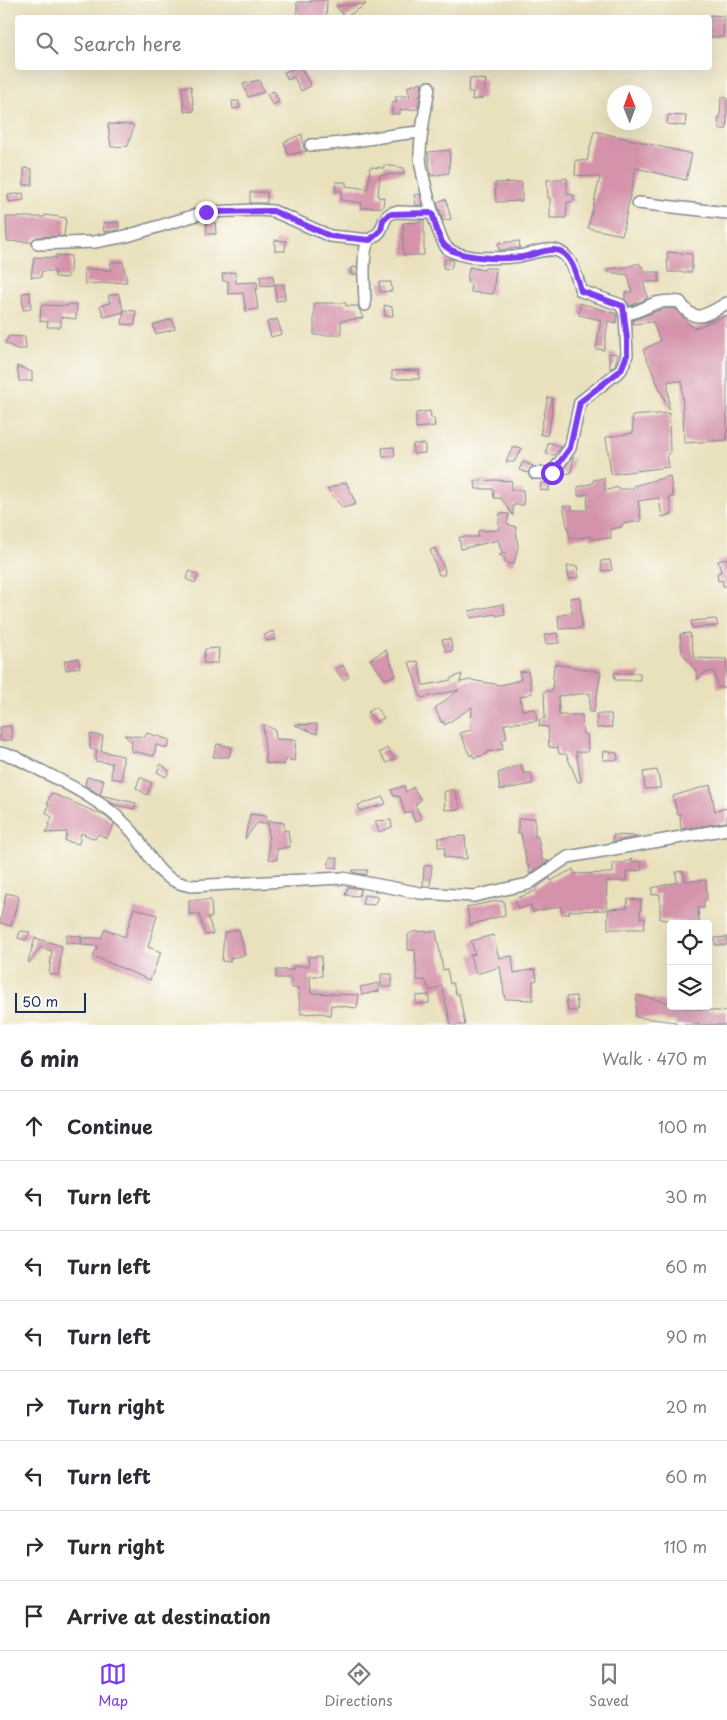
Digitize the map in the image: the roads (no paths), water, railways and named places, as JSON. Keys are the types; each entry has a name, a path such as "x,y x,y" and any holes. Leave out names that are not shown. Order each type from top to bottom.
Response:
{"street":[{"path":"429,88 420,157 432,213 442,243 449,250 468,256 522,256 554,249 562,252 570,260 581,291 621,305 625,314 627,355 621,370 580,402 570,448 552,473 535,473"},
{"path":"311,145 334,145 372,137 422,132"},
{"path":"638,203 727,213"},
{"path":"38,244 94,242 127,236 206,212 257,210 273,211 330,236 370,240"},
{"path":"365,305 366,252 370,240 381,230 383,220 389,214 432,213"},
{"path":"625,314 637,313 655,303 671,301 680,302 687,313 692,316 702,316 727,303"},
{"path":"0,753 15,757 106,807 130,828 164,875 176,883 191,886 342,878 420,893 474,896 528,884 568,857 727,829"}]}
